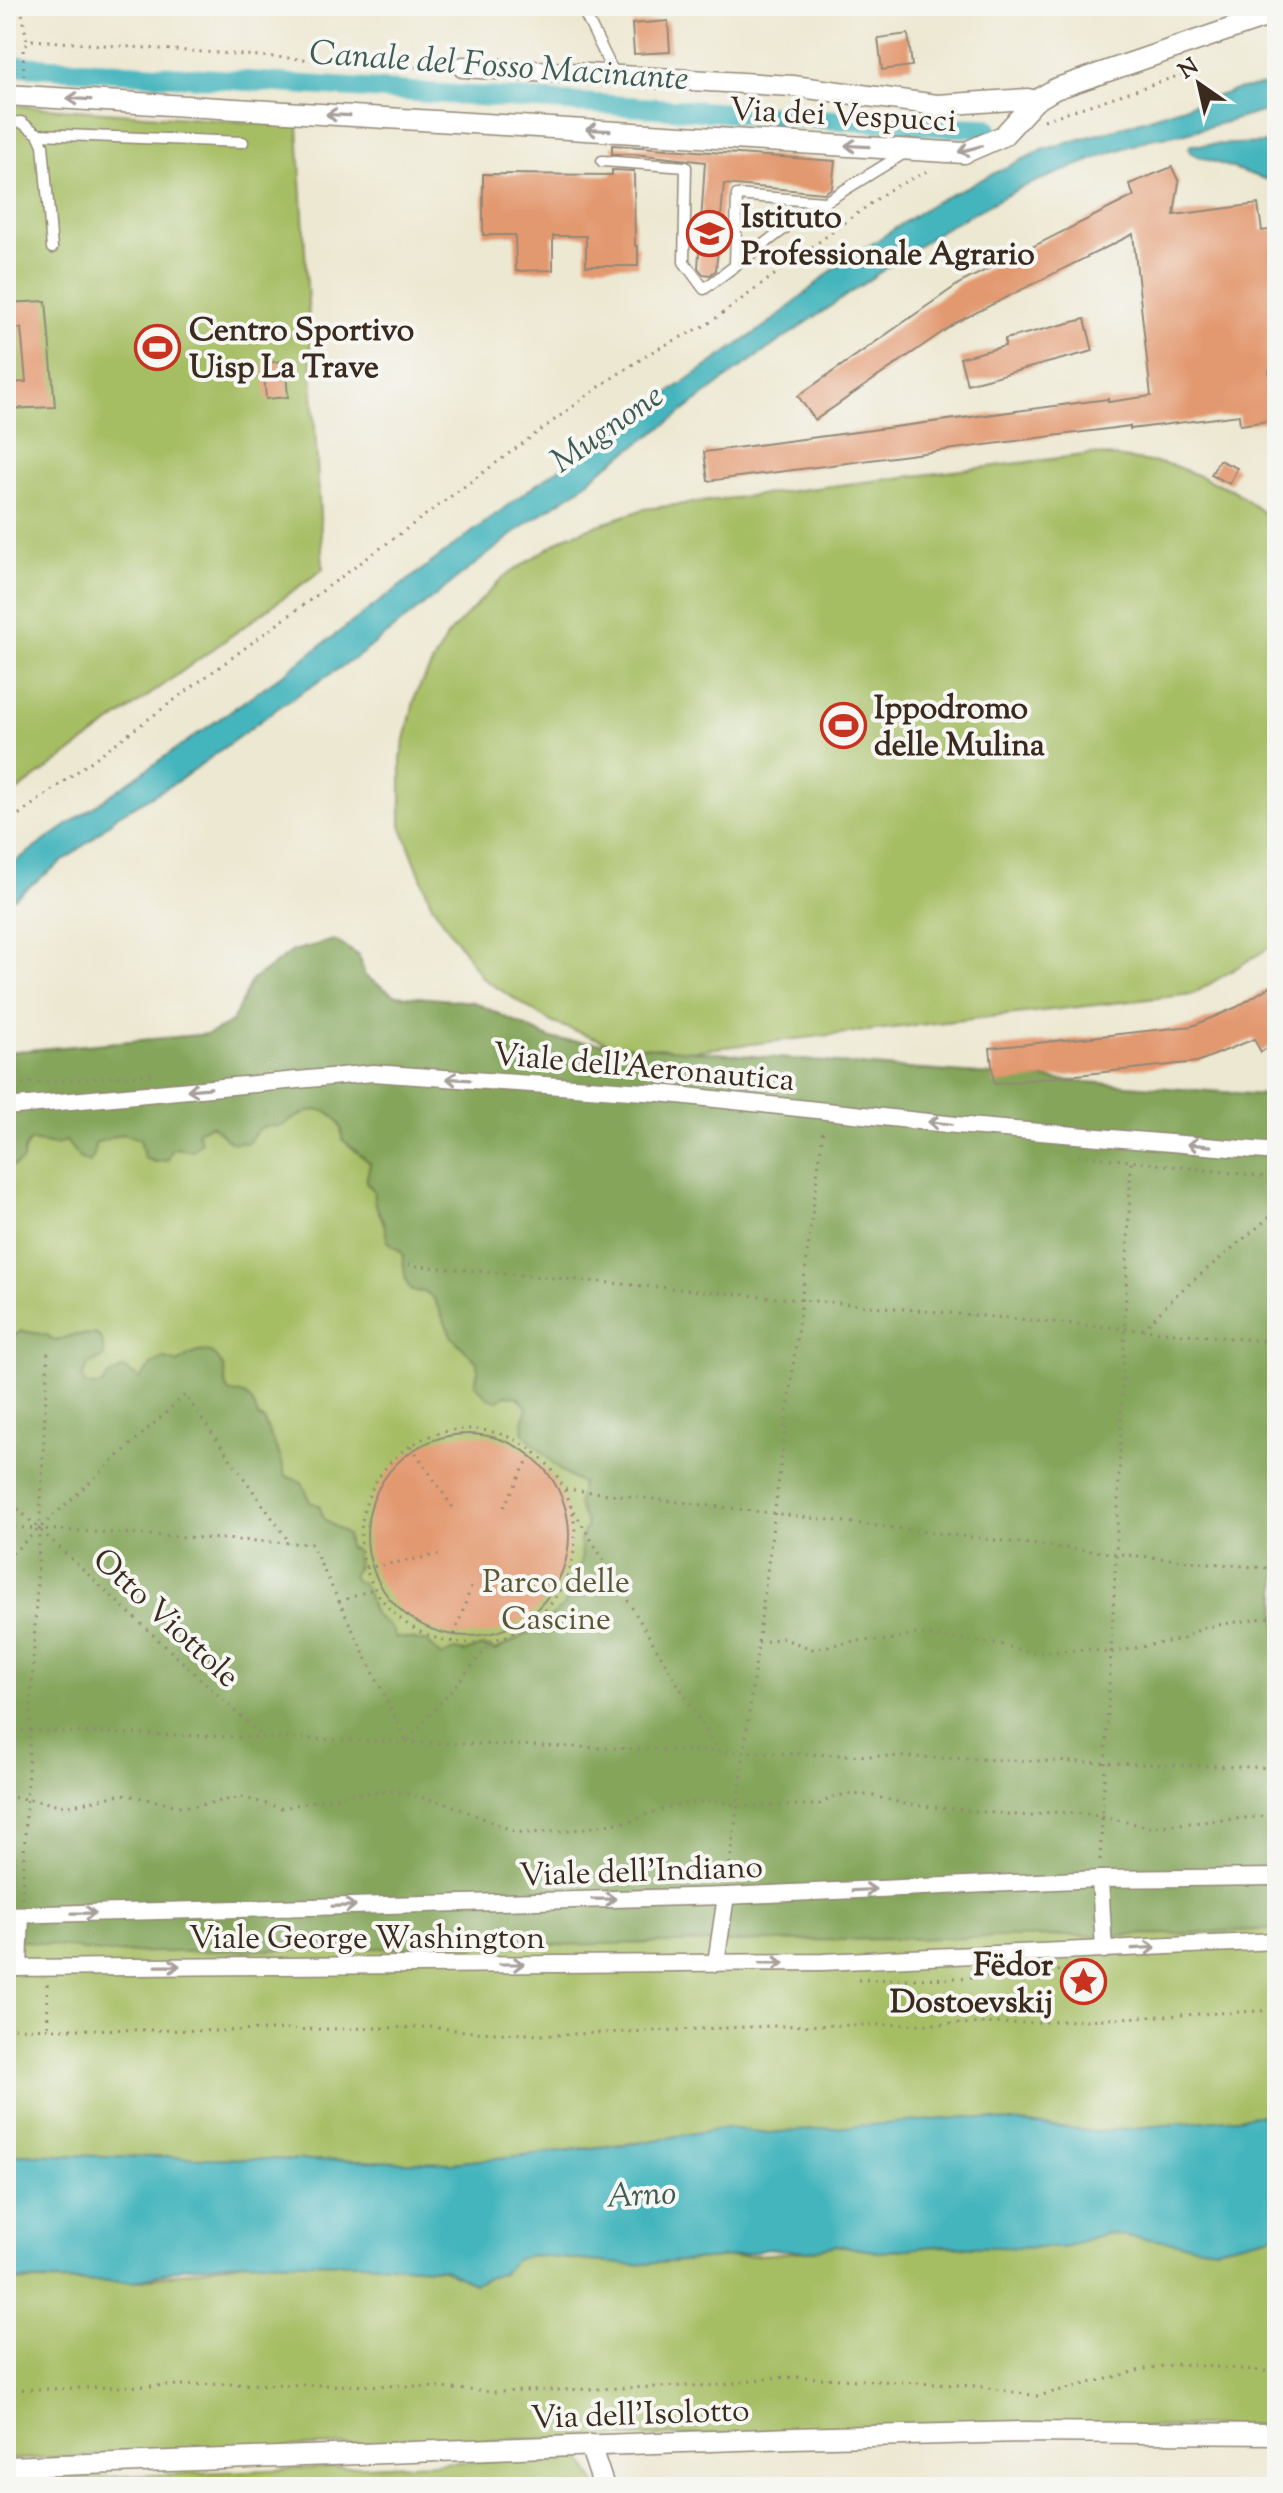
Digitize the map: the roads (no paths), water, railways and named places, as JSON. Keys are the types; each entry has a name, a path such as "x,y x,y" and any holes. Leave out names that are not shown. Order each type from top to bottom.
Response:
{"street":[{"name":"Via dei Vespucci","path":"22,107 964,153 1003,136 1027,110 1055,89 1277,13"},
{"name":"Via dei Vespucci","path":"463,67 793,86 937,105 1028,99 1027,110"},
{"name":"Viale dell'Aeronautica","path":"6,1107 373,1073 659,1093 956,1125 1277,1152"},
{"name":"Viale dell'Indiano","path":"13,1915 726,1896 1100,1879 1277,1877"},
{"path":"1100,1879 1104,1950"},
{"path":"716,1963 726,1896"},
{"name":"Viale George Washington","path":"13,1915 13,1968 823,1962 1277,1941"},
{"name":"Via dell'Isolotto","path":"6,2467 1020,2432 1277,2434"},
{"path":"590,2445 604,2487"}],"lane":[{"path":"581,6 615,75"},
{"path":"6,123 22,107 43,145 52,248"},
{"path":"38,134 243,142"},
{"path":"602,161 686,167 684,262 704,289 796,220 911,149"},
{"path":"735,265 737,195 824,202"}],"water":[{"path":"1277,83 1277,108 1182,134 1150,139 1099,157 1020,188 943,229 736,371 579,489 525,525 360,655 282,705 180,780 117,816 91,840 6,904 6,868 279,677 527,491 775,319 830,272 933,203 1042,150 1236,90"},
{"path":"1277,143 1277,183 1200,157 1190,152 1189,148 1191,145"},
{"name":"Arno","path":"1277,2114 1277,2234 1216,2248 1105,2233 1061,2248 935,2246 879,2252 837,2245 808,2251 769,2249 730,2257 632,2265 529,2255 516,2259 503,2273 473,2283 444,2269 365,2263 245,2261 183,2268 132,2282 6,2280 6,2154 452,2163 639,2143 724,2128 769,2133 970,2117 1096,2132"}],"waterway":[{"name":"Canale del Fosso Macinante","path":"6,65 987,128"}],"place":[{"name":"Istituto Professionale Agrario","path":"710,234"},
{"name":"Centro Sportivo Uisp La Trave","path":"158,347"},
{"name":"Ippodromo delle Mulina","path":"843,725"},
{"name":"Fëdor Dostoevskij","path":"1084,1982"}],"water label":[{"name":"Mugnone","path":"606,427"}],"park label":[{"name":"Parco delle Cascine","path":"556,1600"}]}
